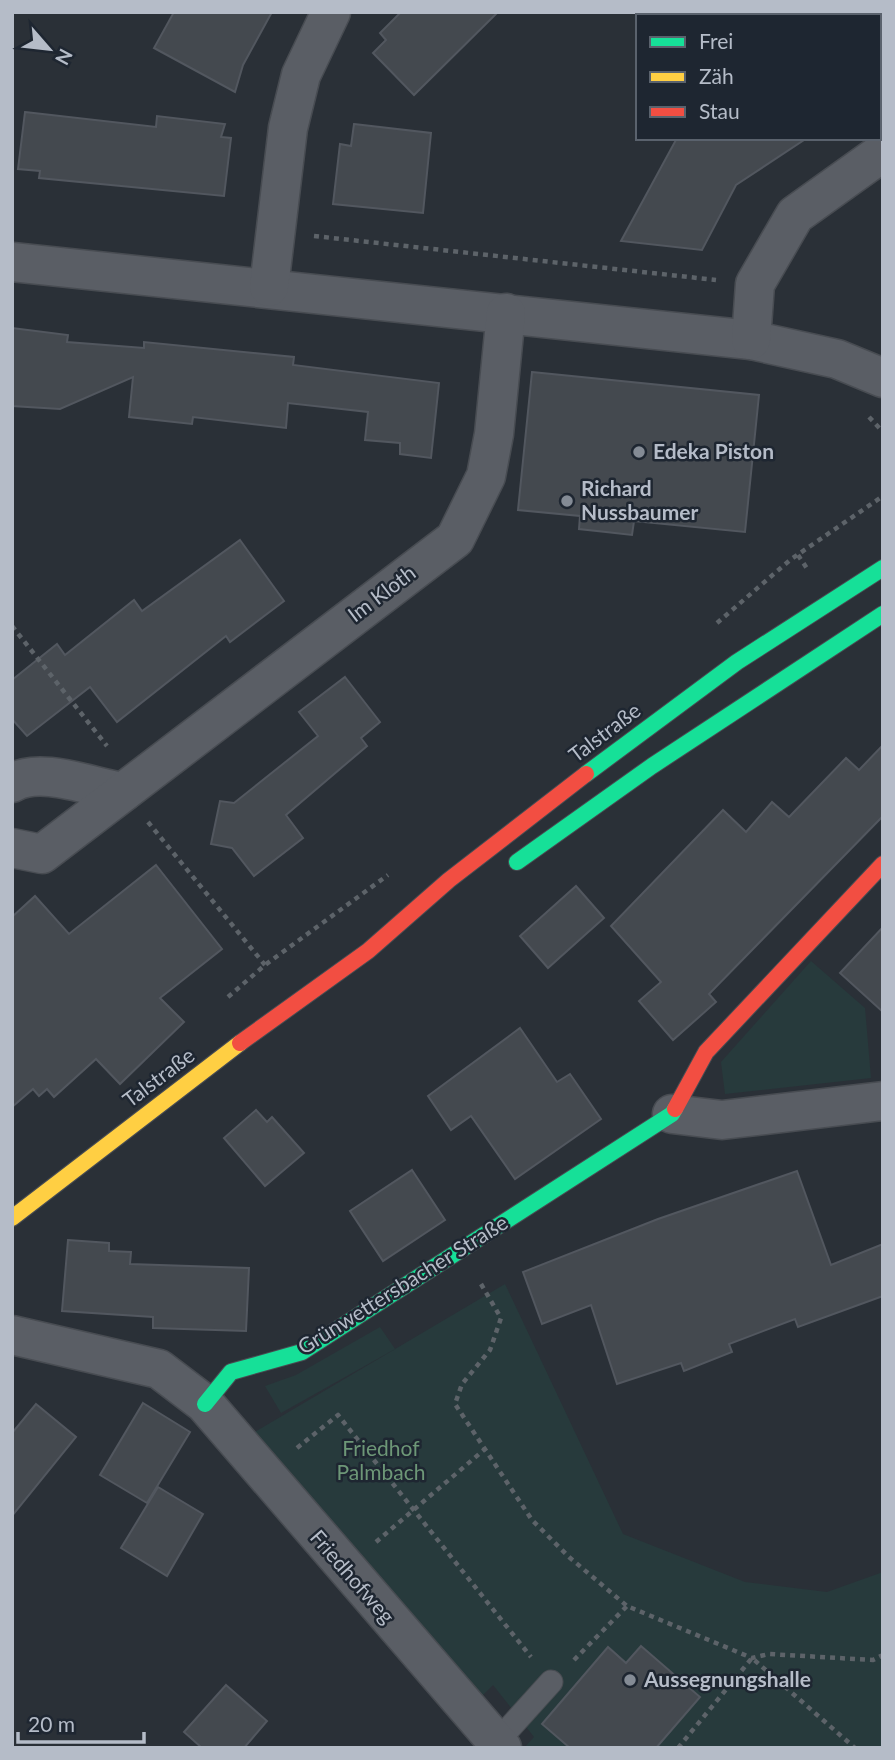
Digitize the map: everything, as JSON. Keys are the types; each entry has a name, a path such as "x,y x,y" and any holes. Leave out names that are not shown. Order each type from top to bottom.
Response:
{"main road":[{"name":"Talstraße","path":"12,1218 267,1023 368,951 450,880 642,730 737,662 883,568"},
{"path":"504,871 706,729 883,614"},
{"name":"Grünwettersbacher Straße","path":"205,1404 230,1372 302,1352 672,1114 706,1052 883,864"},
{"name":"Talstraße","path":"368,951 438,913"}],"street":[{"path":"269,287 288,128 300,75 331,12"},
{"path":"751,340 755,284 795,215 883,152"},
{"path":"12,262 269,287 751,340 837,359 883,378"},
{"name":"Im Kloth","path":"12,848 42,854 454,539 486,476 494,435 506,313"},
{"path":"12,783 23,776 54,777 88,787 130,787"},
{"path":"672,1114 722,1120 883,1101"},
{"path":"12,1335 159,1369 205,1404"},
{"name":"Friedhofweg","path":"205,1404 497,1746"}],"lane":[{"path":"497,1746 551,1682"}],"path":[{"path":"274,232 755,284"},
{"path":"798,555 811,574"},
{"path":"12,626 265,965"},
{"path":"484,1290 501,1318 490,1350 462,1384 455,1404 532,1521 569,1558 627,1606 752,1658 855,1748"},
{"path":"288,1454 338,1415 527,1652"},
{"path":"344,1569 485,1449"},
{"path":"551,1682 627,1606"},
{"path":"678,1748 752,1658 769,1654 873,1660 883,1655"}],"green space":[{"path":"811,961 865,1008 871,1078 725,1094 721,1062"},
{"name":"Friedhof Palmbach","path":"505,1284 623,1534 745,1582 827,1592 883,1572 883,1748 524,1748 534,1737 493,1685 482,1696 253,1433"},
{"path":"380,1327 395,1349 281,1413 265,1386 296,1375"}],"building":[{"path":"174,12 272,12 243,65 235,92 154,48"},
{"path":"401,12 498,12 414,95 373,53 386,40 380,33"},
{"path":"25,112 156,127 157,116 225,124 221,137 231,138 224,196 39,178 40,171 18,169"},
{"path":"354,124 431,133 423,213 333,204 340,144 351,146"},
{"path":"676,140 804,140 736,185 702,250 621,241"},
{"path":"12,328 68,335 67,342 144,348 144,342 294,357 293,365 439,383 431,458 400,454 400,443 365,440 368,412 288,403 286,428 193,417 192,424 129,417 133,377 60,409 12,406"},
{"name":"Edeka Piston","path":"532,372 759,395 745,532 634,521 632,535 579,529 580,516 518,510"},
{"path":"240,540 284,601 230,642 226,636 117,722 90,687 27,736 12,719 12,680 57,644 65,655 134,600 142,611"},
{"path":"345,677 380,722 361,738 367,746 286,815 303,838 254,876 232,848 211,844 220,801 234,803 318,736 299,712"},
{"path":"883,745 883,816 709,994 716,1002 673,1040 639,1001 661,982 611,926 723,810 746,832 772,802 789,817 846,758 859,770"},
{"path":"156,865 222,949 160,998 184,1022 120,1084 96,1059 54,1097 47,1089 39,1096 33,1089 12,1107 12,917 35,896 69,934"},
{"path":"576,886 604,918 548,968 520,936"},
{"path":"883,927 883,1012 840,973"},
{"path":"520,1028 557,1082 570,1074 601,1119 515,1179 471,1116 451,1130 428,1096"},
{"path":"256,1110 267,1122 272,1117 304,1153 265,1186 224,1138"},
{"path":"412,1170 445,1220 383,1261 350,1211"},
{"path":"797,1171 831,1265 883,1244 883,1296 798,1327 795,1319 729,1344 732,1352 684,1371 681,1363 617,1384 591,1305 542,1324 523,1272 658,1219"},
{"path":"68,1240 109,1243 109,1251 131,1252 130,1264 249,1268 246,1331 153,1328 153,1317 62,1311"},
{"path":"143,1403 190,1432 147,1503 100,1475"},
{"path":"36,1404 76,1437 12,1516 12,1433"},
{"path":"158,1487 203,1514 167,1576 121,1548"},
{"name":"Aussegnungshalle","path":"641,1646 700,1697 656,1748 570,1748 542,1724 608,1647 626,1663"},
{"path":"226,1685 267,1721 244,1748 202,1748 184,1732"}],"traffic: fast":[{"path":"586,774 737,662 883,568"},
{"path":"517,862 652,766 883,614"},
{"path":"205,1404 231,1372 302,1352 672,1114 675,1109"}],"traffic: slow":[{"path":"12,1218 240,1043"}],"traffic: jam":[{"path":"240,1043 368,951 449,880 586,774"},
{"path":"675,1109 706,1052 883,864"}],"place":[{"name":"Edeka Piston","path":"639,452"},
{"name":"Richard Nussbaumer","path":"567,501"},
{"name":"Aussegnungshalle","path":"630,1680"}]}
